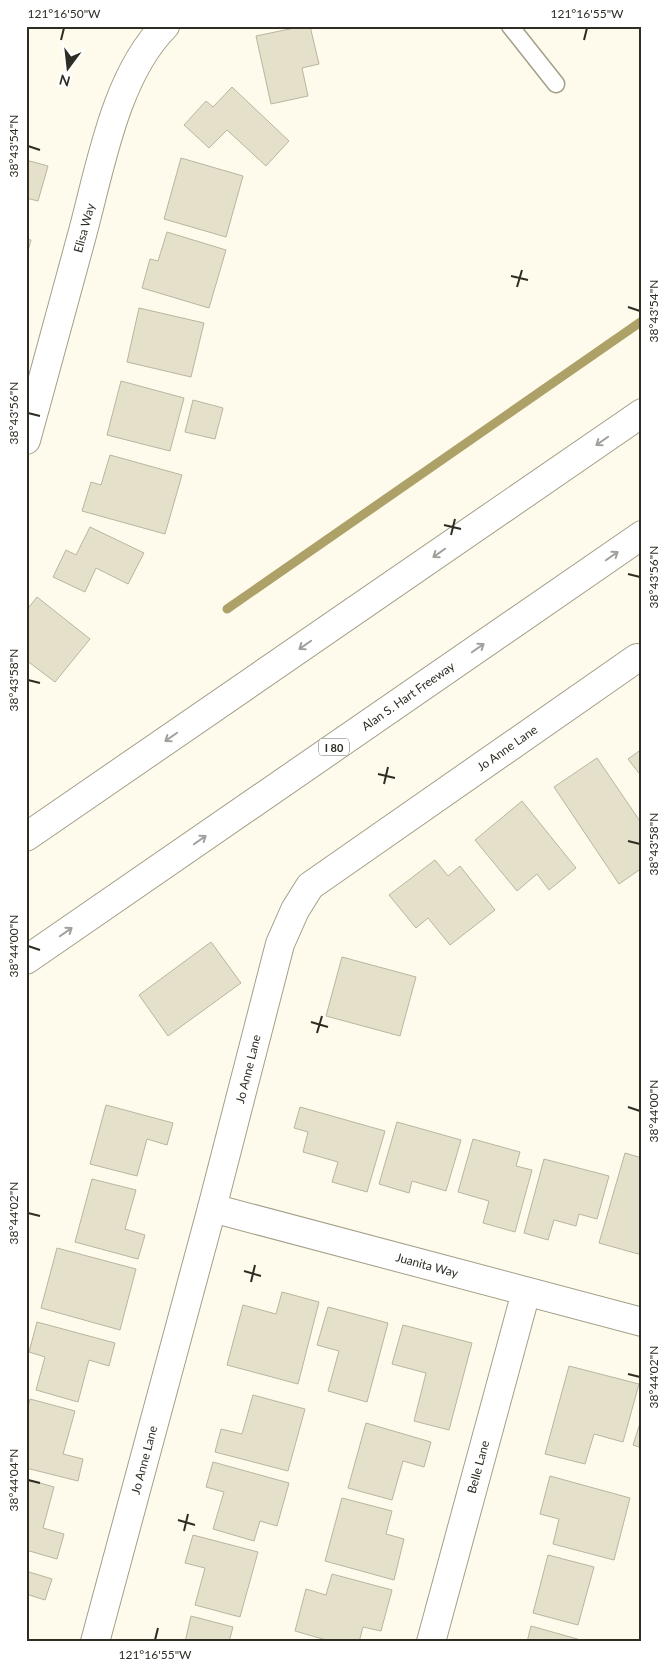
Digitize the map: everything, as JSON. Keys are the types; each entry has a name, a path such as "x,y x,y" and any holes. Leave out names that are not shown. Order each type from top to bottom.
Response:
{"main road":[{"name":"Elisa Way","path":"26,440 107,145 124,91 149,42 165,26"},
{"path":"26,837 642,413"},
{"name":"Alan S. Hart Freeway","path":"26,960 642,535"},
{"name":"Jo Anne Lane","path":"95,1642 212,1208 280,944 294,910 310,886 637,658"},
{"name":"Juanita Way","path":"212,1208 642,1322"},
{"name":"Belle Lane","path":"431,1642 526,1292"}],"lane":[{"path":"510,26 556,84"}],"building":[{"path":"310,26 319,64 302,68 308,96 271,104 256,36"},
{"path":"232,87 289,141 266,166 227,130 209,148 184,125 206,101 213,107"},
{"path":"181,158 243,176 226,237 164,219"},
{"path":"26,160 48,166 38,201 26,198"},
{"path":"167,232 226,250 209,308 142,288 150,259 158,261"},
{"path":"26,239 31,240 26,258"},
{"path":"139,308 204,323 191,377 127,362"},
{"path":"121,381 184,398 170,451 107,435"},
{"path":"193,400 223,408 215,439 185,432"},
{"path":"110,455 182,475 165,534 82,511 91,482 101,485"},
{"path":"90,527 144,553 128,584 96,568 85,592 53,577 66,550 76,555"},
{"path":"37,597 90,639 55,682 26,660 26,611"},
{"path":"642,749 642,777 628,759"},
{"path":"597,758 642,824 642,868 619,884 554,787"},
{"path":"522,801 576,868 549,890 537,874 517,891 475,840"},
{"path":"435,860 448,876 460,866 495,910 450,945 428,918 416,928 389,895"},
{"path":"211,942 241,983 168,1036 139,995"},
{"path":"342,957 416,977 400,1036 326,1016"},
{"path":"106,1105 173,1123 167,1145 147,1139 137,1176 90,1164"},
{"path":"300,1107 385,1131 367,1192 332,1182 338,1162 303,1152 308,1132 294,1128"},
{"path":"397,1122 461,1140 446,1191 412,1181 409,1193 379,1184"},
{"path":"473,1139 520,1152 516,1166 532,1170 515,1232 483,1223 489,1201 458,1192"},
{"path":"625,1153 642,1158 642,1255 599,1243"},
{"path":"544,1159 609,1176 597,1219 579,1214 576,1226 554,1220 548,1240 524,1233"},
{"path":"92,1179 136,1190 125,1229 145,1235 138,1259 75,1242"},
{"path":"57,1248 136,1269 120,1330 41,1308"},
{"path":"282,1292 319,1302 298,1384 227,1365 243,1305 276,1314"},
{"path":"328,1307 388,1323 367,1402 328,1391 339,1351 317,1345"},
{"path":"37,1322 115,1343 109,1366 89,1360 78,1402 36,1390 45,1357 29,1352"},
{"path":"403,1325 472,1343 449,1430 414,1421 426,1373 392,1364"},
{"path":"569,1366 639,1384 623,1442 594,1434 585,1464 545,1454"},
{"path":"253,1395 305,1409 288,1471 215,1452 221,1429 242,1434"},
{"path":"30,1399 75,1411 63,1454 83,1459 78,1481 26,1468 26,1415"},
{"path":"642,1417 642,1448 633,1445"},
{"path":"366,1423 431,1442 424,1467 403,1461 392,1500 348,1488"},
{"path":"213,1462 289,1483 277,1526 260,1521 254,1541 213,1529 224,1492 206,1487"},
{"path":"550,1476 630,1498 614,1560 553,1544 559,1519 540,1514"},
{"path":"26,1479 54,1487 43,1528 64,1534 57,1559 26,1550"},
{"path":"342,1498 392,1511 386,1534 404,1539 394,1580 325,1561"},
{"path":"193,1535 258,1552 240,1617 195,1605 205,1568 185,1563"},
{"path":"548,1555 594,1567 578,1625 533,1613"},
{"path":"26,1571 52,1579 45,1600 26,1594"},
{"path":"332,1574 392,1590 381,1631 363,1627 359,1642 333,1642 295,1631 306,1589 326,1595"},
{"path":"191,1616 233,1627 229,1642 185,1642"},
{"path":"531,1626 581,1640 581,1642 527,1642"}],"waterway":[{"path":"227,609 642,321"}]}
